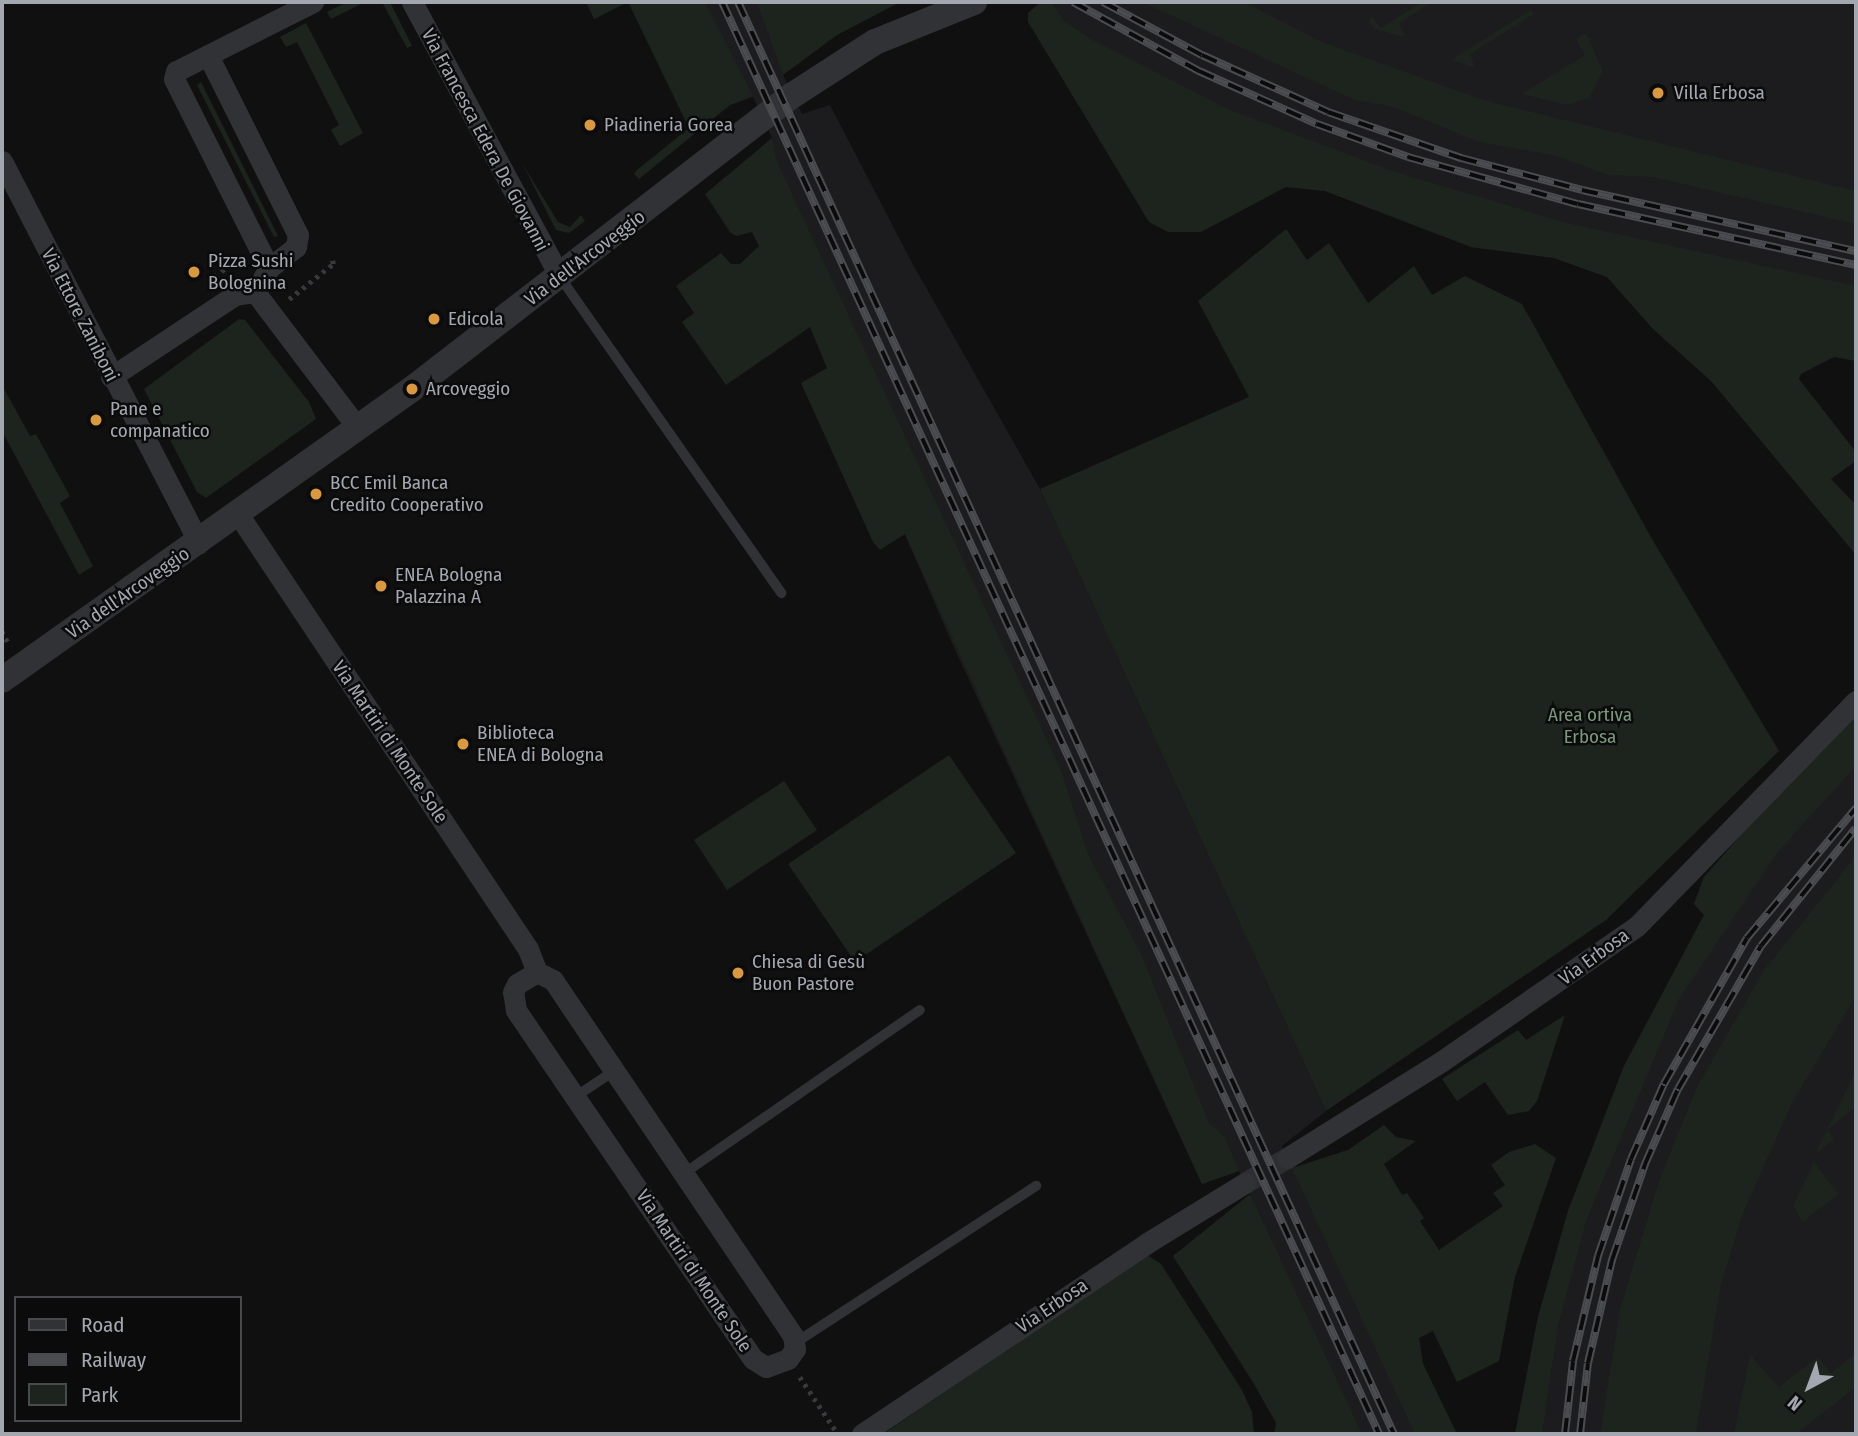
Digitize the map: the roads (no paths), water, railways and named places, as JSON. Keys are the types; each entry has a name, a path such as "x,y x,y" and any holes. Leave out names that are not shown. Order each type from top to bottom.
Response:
{"street":[{"path":"270,268 174,79 176,71 313,2"},
{"name":"Via Francesca Edera De Giovanni","path":"412,2 560,277"},
{"name":"Via dell'Arcoveggio","path":"2,680 358,428 560,277 776,107 835,66 896,32 974,2"},
{"path":"111,377 235,295 255,292 270,268 296,247 298,235 208,55"},
{"name":"Via Ettore Zaniboni","path":"2,161 111,377 199,543"},
{"path":"255,292 358,428"},
{"name":"Via Martiri di Monte Sole","path":"238,514 520,937 537,972 553,980 796,1343 792,1355 773,1367 760,1366 753,1359 513,1001 517,984 537,972"},
{"name":"Via Erbosa","path":"1287,1158 1442,1061 1637,926 1856,701"},
{"name":"Via Erbosa","path":"862,1434 1147,1242 1245,1183"}],"lane":[{"path":"560,277 781,593"},
{"path":"683,1174 920,1010"},
{"path":"575,1097 614,1071"},
{"path":"796,1343 1036,1186"}],"tunnel":[{"path":"1245,1183 1287,1158"}],"railway":[{"path":"722,2 1379,1434"},
{"path":"738,2 1394,1434"},
{"path":"1073,2 1199,71 1317,124 1408,157 1578,204 1856,265"},
{"path":"1103,2 1202,55 1328,112 1461,158 1582,190 1856,251"},
{"path":"1565,1434 1573,1361 1598,1256 1631,1159 1664,1084 1747,938 1856,808"},
{"path":"1580,1434 1588,1363 1612,1260 1645,1164 1678,1089 1761,946 1856,828"}],"place":[{"name":"Villa Erbosa","path":"1658,93"},
{"name":"Piadineria Gorea","path":"590,125"},
{"name":"Pizza Sushi Bolognina","path":"194,272"},
{"name":"Edicola","path":"434,319"},
{"name":"Arcoveggio","path":"412,389"},
{"name":"Pane e companatico","path":"96,420"},
{"name":"BCC Emil Banca Credito Cooperativo","path":"316,494"},
{"name":"ENEA Bologna Palazzina A","path":"381,586"},
{"name":"Biblioteca ENEA di Bologna","path":"463,744"},
{"name":"Chiesa di Gesù Buon Pastore","path":"738,973"}],"park label":[{"name":"Area ortiva Erbosa","path":"1590,726"}]}
